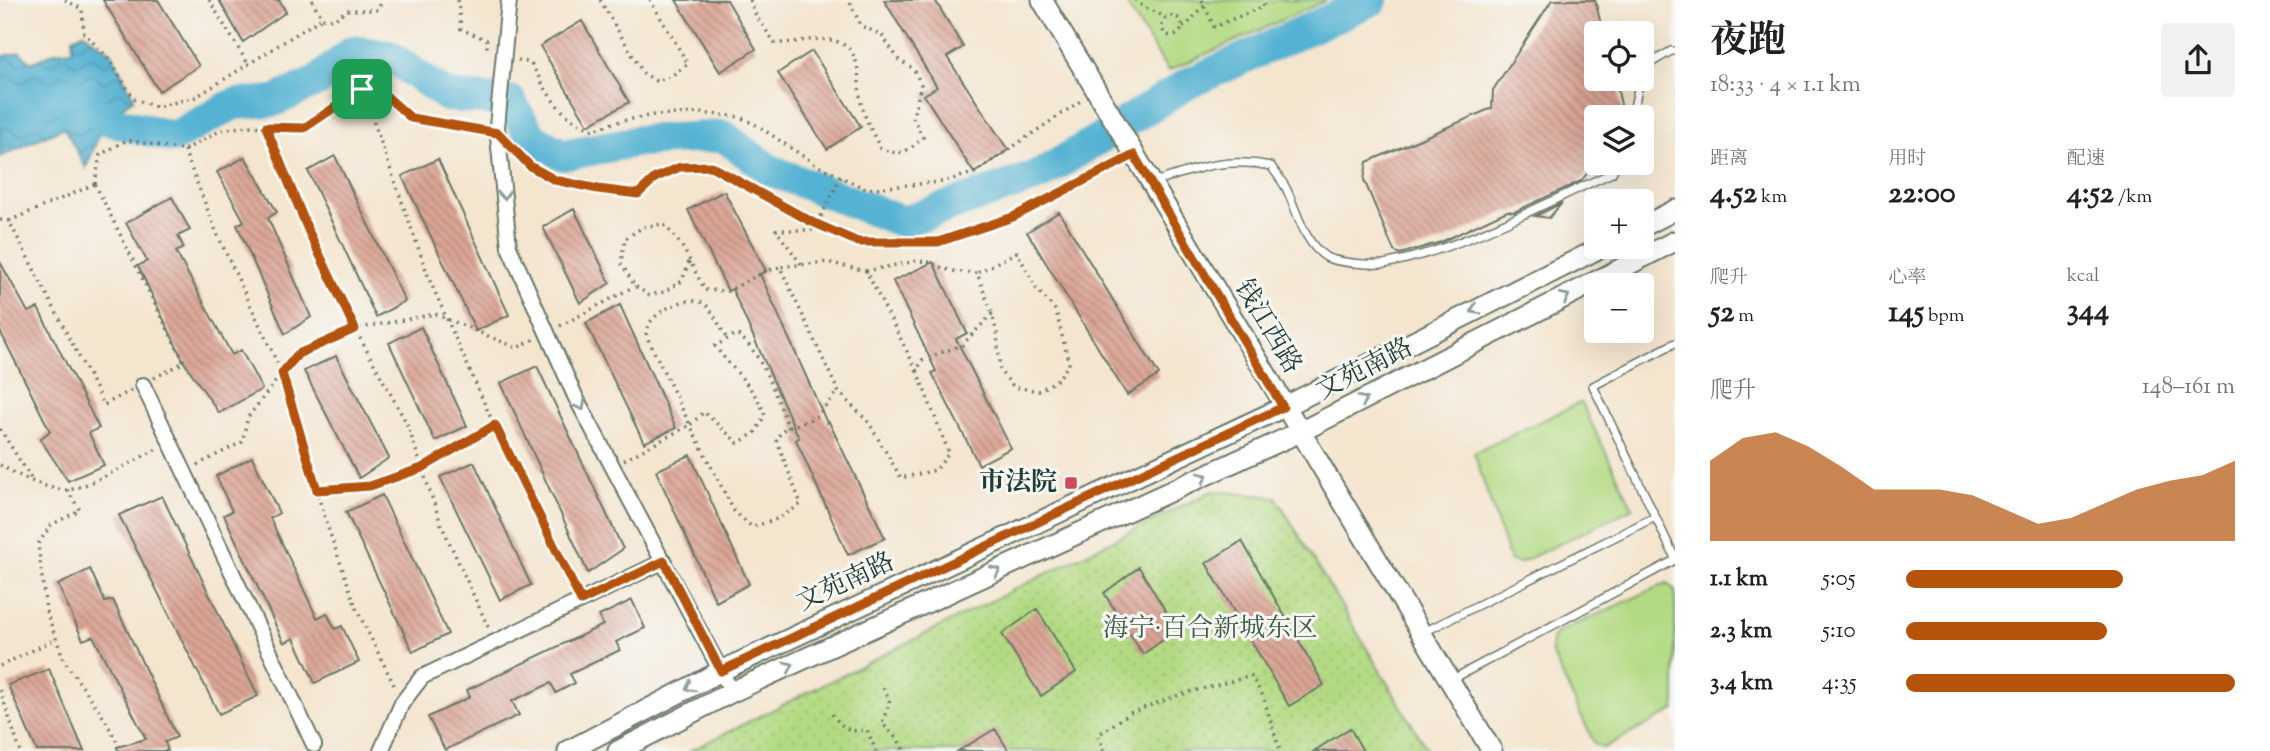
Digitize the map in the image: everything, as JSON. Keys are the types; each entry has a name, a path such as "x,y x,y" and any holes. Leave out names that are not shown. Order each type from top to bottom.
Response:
{"main road":[{"name":"钱江西路","path":"1042,0 1283,407 1302,431 1492,751"},
{"path":"1654,221 1675,210"},
{"name":"文苑南路","path":"618,751 732,692 1302,431 1675,241"},
{"name":"文苑南路","path":"568,751 721,671 1283,407 1584,256"}],"street":[{"path":"509,0 498,130 509,247 575,396 732,692"},
{"path":"143,386 314,745"},
{"path":"382,751 402,703 422,677 664,561"}],"lane":[{"path":"1635,105 1639,84 1649,64 1675,51"},
{"path":"1151,184 1202,166 1245,161 1271,166 1284,185 1304,233 1325,257 1351,264 1385,264 1434,251 1476,235 1608,175"},
{"path":"1451,680 1675,559 1593,386 1675,343"},
{"path":"1422,633 1655,517"}],"path":[{"path":"65,0 82,9 84,33 108,58 134,99 157,107 196,97 322,18 335,19 347,10 377,10 382,0"},
{"path":"209,0 248,65"},
{"path":"312,0 322,18"},
{"path":"458,0 461,29 487,40 488,60 503,63 521,59 531,63 553,103 578,125 594,130 616,122 654,115 701,113 740,117 818,166 866,189 941,182 974,173 1097,93"},
{"path":"600,0 643,73 656,81 670,78 688,64 650,0"},
{"path":"750,0 756,16 775,43 830,40 844,46 854,57 859,71 861,105 880,148 893,154 910,150 923,138 913,117 921,85 914,69 899,60 881,35 861,26 849,0"},
{"path":"1135,0 1145,8 1166,17 1179,18 1183,27"},
{"path":"1202,0 1214,27 1264,6 1262,0"},
{"path":"1166,17 1162,27 1168,35 1178,35 1183,27 1195,19 1198,10 1205,6"},
{"path":"362,89 430,281 495,425 581,601"},
{"path":"9,221 104,405 184,362 95,184 100,155 127,140 184,149 222,130 247,126 304,128 362,89 383,93 411,118 498,130 530,166 555,180 638,194 655,178 680,167 711,166 810,221 858,242 938,242 1013,217 1134,155"},
{"path":"266,127 308,230 355,329 407,424 441,524 495,642"},
{"path":"184,149 218,236 282,373 327,525 358,610 402,703"},
{"path":"801,265 776,230 815,230 841,177"},
{"path":"0,220 9,221 95,184"},
{"path":"689,262 682,281 664,292 649,295 635,286 621,262 625,239 643,227 663,224 680,242 706,290 728,291 766,271 780,267 827,262 866,271 916,261 933,261 935,265 951,271 977,273 1017,253 1036,288 1056,311 1069,364 1058,379 1039,391 1014,387 1000,370 997,334 977,273"},
{"path":"780,267 838,391 869,423 901,478 936,470 948,453 917,371 866,271"},
{"path":"184,472 242,442 248,417 298,354 355,329 435,314 517,348 635,286"},
{"path":"727,339 706,305 693,300 661,313 649,324 646,335 734,510 752,527 780,518 801,504 776,439 783,430 816,417 838,391"},
{"path":"917,371 922,360 962,345 992,314"},
{"path":"613,466 690,425 704,412 738,443 755,433 765,415 758,396 731,368 715,346 736,334 745,340 758,359 789,428"},
{"path":"317,490 370,486 422,468 495,425"},
{"path":"0,429 32,480"},
{"path":"0,465 32,480 67,490 82,486 171,443"},
{"path":"67,490 80,510 51,525 38,544 46,611 64,660 104,718 122,751"},
{"path":"0,666 56,639"},
{"path":"1104,751 1098,735 1130,713 1179,695 1251,676 1263,696 1280,751"},
{"path":"883,688 890,700 882,723 904,751"},
{"path":"0,690 20,751"},
{"path":"832,714 838,723 849,731 867,730 876,751"}],"green space":[{"path":"1124,0 1327,0 1168,71"},
{"path":"1581,402 1633,508 1520,563 1510,561 1474,453"},
{"name":"海宁·百合新城东区","path":"1212,491 1276,497 1428,751 690,751"},
{"path":"1667,583 1675,590 1675,710 1603,748 1594,743 1551,651 1552,640 1556,633"}],"water":[{"path":"84,33 112,53 134,99 113,113 99,135 86,168 64,127 0,157 0,57 20,52 31,63 55,52 72,50 73,38"}],"building":[{"path":"103,0 158,0 199,66 159,91"},
{"path":"219,0 279,0 286,12 243,42"},
{"path":"676,0 727,0 756,49 720,72"},
{"path":"884,0 935,0 963,47 947,57 1008,150 974,173 924,95 937,87"},
{"path":"1552,0 1595,0 1600,21 1584,21 1584,91 1618,91 1621,105 1584,105 1586,175 1581,181 1441,242 1400,254 1394,251 1364,180 1367,162 1492,108 1493,90"},
{"path":"582,21 629,102 588,125 540,46"},
{"path":"812,51 861,127 827,149 778,73"},
{"path":"335,156 405,301 376,317 308,171"},
{"path":"245,157 277,212 268,218 311,317 285,334 237,225 244,221 217,172"},
{"path":"438,159 509,315 476,331 402,176"},
{"path":"724,191 766,271 760,274 827,423 829,422 885,538 848,555 732,289 728,291 688,210"},
{"path":"172,197 190,230 178,236 184,248 176,252 232,355 241,350 262,389 219,413 184,362 138,266 147,261 126,223"},
{"path":"1562,203 1549,218 1535,216 1560,204"},
{"path":"574,209 610,283 580,303 543,227"},
{"path":"1059,212 1159,375 1127,395 1027,232"},
{"path":"0,262 28,312 38,308 99,428 89,433 104,465 68,481 40,439 50,431 0,331"},
{"path":"933,262 967,333 956,339 1011,448 979,465 932,373 936,371 893,281"},
{"path":"620,305 676,428 644,443 586,323"},
{"path":"421,327 467,426 435,441 389,343"},
{"path":"336,356 389,458 359,478 304,371"},
{"path":"537,366 623,549 588,573 501,383"},
{"path":"690,455 749,584 716,602 656,471"},
{"path":"252,457 279,513 270,518 317,618 327,613 335,629 342,626 359,662 315,683 294,638 284,643 224,515 232,511 216,476"},
{"path":"474,462 531,585 500,600 440,477"},
{"path":"382,495 448,634 413,652 346,512"},
{"path":"162,496 258,696 219,714 119,515"},
{"path":"1242,541 1324,685 1289,706 1206,563"},
{"path":"1139,567 1177,630 1143,654 1104,593"},
{"path":"90,569 105,602 113,600 177,737 165,742 168,751 118,751 117,747 146,739 93,636 83,640 58,585"},
{"path":"632,600 645,628 616,642 620,650 570,674 575,683 556,693 551,683 512,701 519,715 445,750 428,717 470,697 467,690 603,625 599,616"},
{"path":"1037,609 1076,672 1041,696 1002,634"},
{"path":"49,669 84,751 37,751 8,685"},
{"path":"1350,728 1363,751 1314,751"},
{"path":"995,729 1009,751 958,751"}],"waterway":[{"path":"0,108 68,94 104,119 173,137 234,104 274,101 318,81 353,51 390,56 447,96 510,101 532,138 563,155 639,141 723,136 770,170 903,222 1040,175 1189,83 1372,0"}],"place":[{"name":"市法院","path":"1071,483"}],"route":[{"path":"362,89 383,93 411,118 498,133 530,166 555,180 638,194 655,178 680,167 711,166 810,221 858,242 938,242 1013,217 1134,155 1283,407 721,671 664,561 581,601 495,425 422,468 370,486 317,490 282,373 298,354 355,329 308,230 266,127 304,128 362,89"}]}
